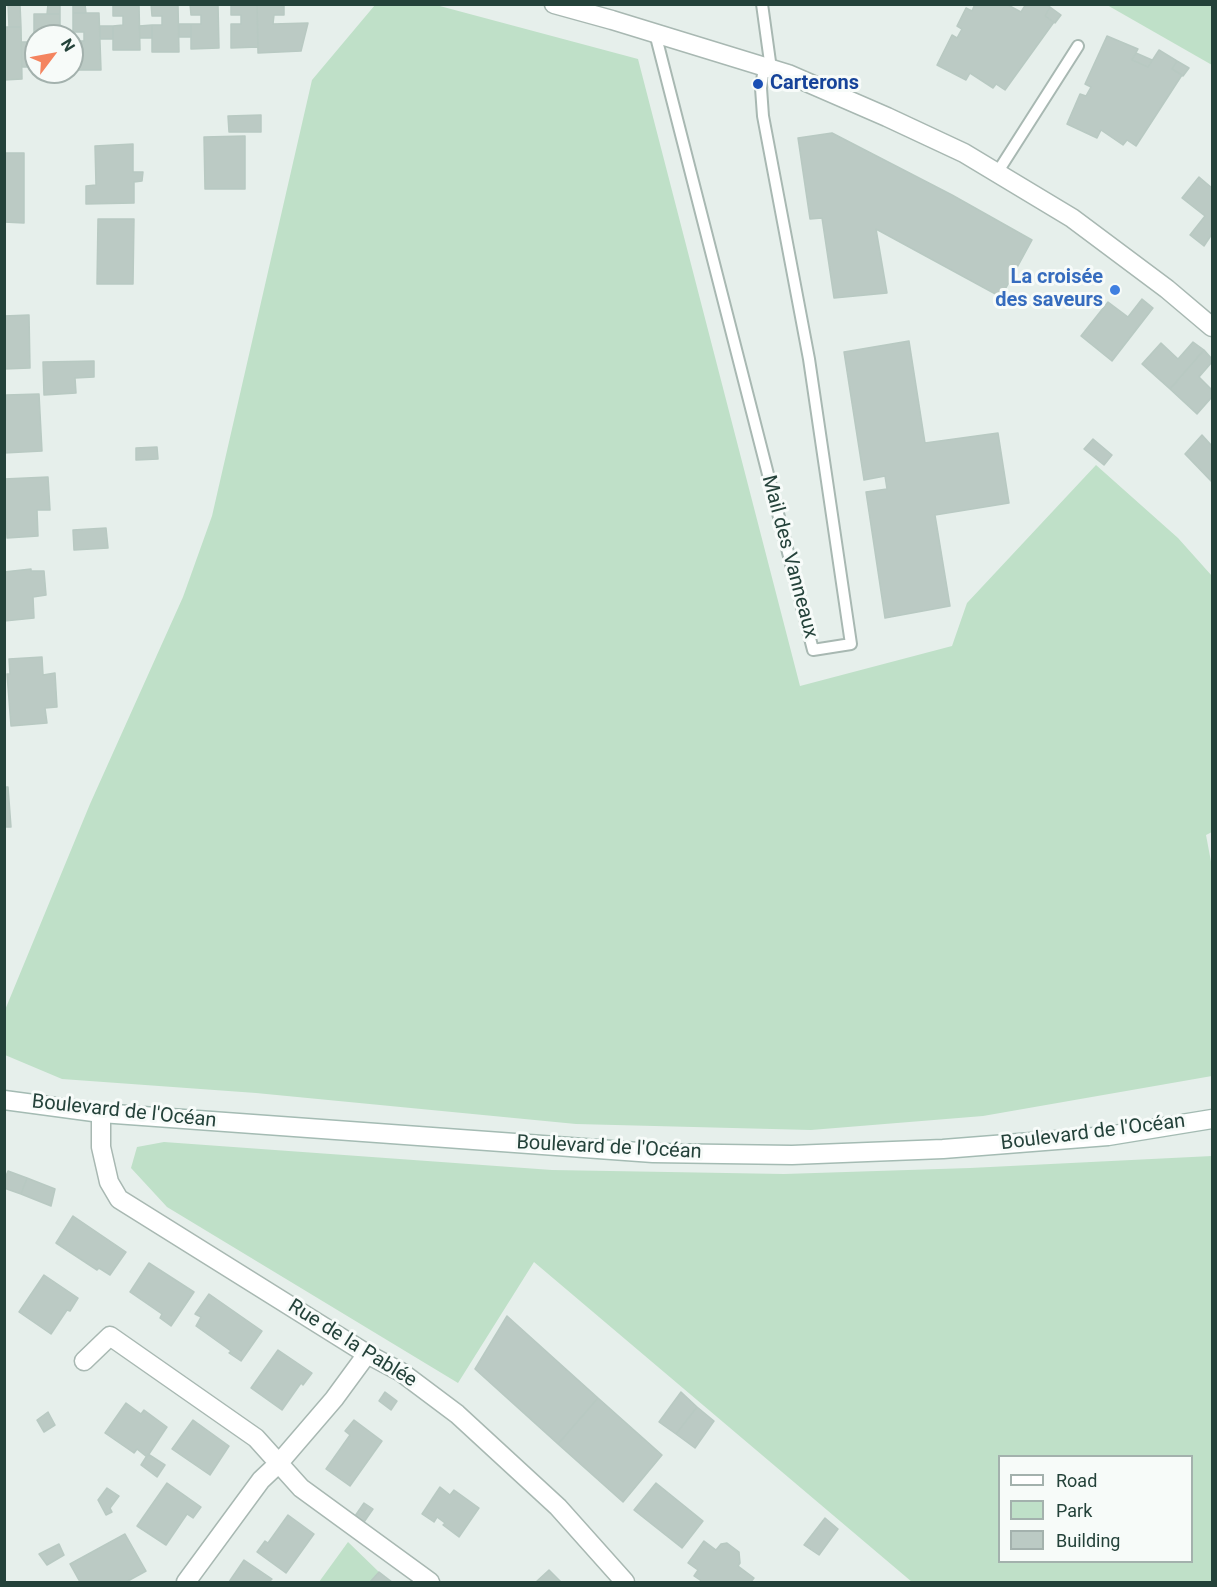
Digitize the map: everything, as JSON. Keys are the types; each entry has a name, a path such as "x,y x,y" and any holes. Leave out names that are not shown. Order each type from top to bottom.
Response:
{"street":[{"path":"554,4 789,74 964,153 1072,218 1167,289 1212,327"},
{"name":"Boulevard de l'Océan","path":"4,1100 101,1113 653,1153 792,1155 943,1149 1108,1136 1212,1119"},
{"name":"Rue de la Pablée","path":"101,1113 101,1147 110,1182 119,1199 367,1354 401,1372 457,1414 558,1507 625,1582"},
{"path":"84,1361 110,1336 256,1438 301,1488 430,1582"},
{"path":"186,1582 261,1480 279,1463 334,1399 367,1354"}],"lane":[{"path":"762,4 767,68"},
{"name":"Mail des Vanneaux","path":"655,33 813,650 851,644 809,359 763,116 761,88 767,68"},
{"path":"997,173 1078,46"}],"green space":[{"path":"375,5 436,5 638,59 800,686 952,646 967,603 1096,465 1178,538 1212,576 1212,832 1206,835 1212,867 1212,1076 983,1116 811,1130 576,1124 256,1093 62,1079 5,1055 5,1010 90,804 183,597 212,516 312,80"},
{"path":"1107,5 1212,5 1212,65"},
{"path":"164,1142 552,1170 784,1174 970,1168 1212,1156 1212,1582 912,1582 534,1262 458,1383 167,1207 131,1168 137,1147"},
{"path":"348,1542 379,1572 370,1582 319,1582"}],"building":[{"path":"8,4 20,4 21,27 9,27"},
{"path":"48,4 60,4 60,14 47,14"},
{"path":"73,4 85,4 86,13 73,13"},
{"path":"113,4 139,4 140,50 113,50 113,26 123,25 123,16 113,16"},
{"path":"151,4 178,4 179,52 152,52 152,25 162,25 162,16 152,16"},
{"path":"190,4 218,4 219,48 191,49 191,24 201,24 201,15 191,15"},
{"path":"231,4 257,4 258,47 231,48 231,24 241,24 241,15 231,15"},
{"path":"257,4 284,4 284,15 274,15 273,24 308,23 301,51 258,53"},
{"path":"975,4 1006,4 1021,12 1026,4 1046,4 1050,7 1045,16 1054,22 1005,90 996,84 993,88 970,73 966,80 937,65 952,35 957,38 962,29 957,26 966,8 972,11"},
{"path":"1050,7 1061,15 1055,23 1045,16"},
{"path":"73,13 99,13 101,70 84,70 84,24 73,24"},
{"path":"34,14 60,14 60,24 34,24"},
{"path":"179,24 191,24 191,37 179,37"},
{"path":"152,25 152,38 140,38 139,26"},
{"path":"100,26 113,26 113,39 100,39"},
{"path":"4,27 21,27 22,79 4,80"},
{"path":"1107,36 1138,49 1132,60 1148,67 1159,50 1177,61 1172,69 1182,75 1136,146 1127,140 1123,145 1101,130 1097,138 1067,124 1080,94 1086,96 1091,87 1085,84"},
{"path":"21,42 24,42 24,67 22,67"},
{"path":"1136,53 1152,60 1148,67 1132,60"},
{"path":"1177,61 1189,68 1183,76 1172,69"},
{"path":"261,115 261,132 229,132 228,116"},
{"path":"832,133 952,195 1032,240 1001,297 876,229 887,293 834,298 822,218 810,219 798,138"},
{"path":"245,136 245,189 205,189 204,137"},
{"path":"133,144 133,172 143,172 142,181 134,182 134,203 86,204 86,186 96,185 95,146"},
{"path":"4,153 24,153 24,223 4,222"},
{"path":"1199,177 1212,188 1212,234 1204,246 1190,235 1205,216 1182,198"},
{"path":"98,219 134,219 133,284 97,284"},
{"path":"1142,299 1153,308 1112,361 1081,336 1108,302 1128,317"},
{"path":"29,315 30,368 4,369 4,316"},
{"path":"909,341 925,443 998,433 1009,503 935,515 950,606 885,618 866,492 887,489 885,476 864,480 844,352"},
{"path":"1193,342 1204,350 1170,389 1142,364 1161,343 1178,359"},
{"path":"1204,350 1212,362 1199,377 1212,390 1212,397 1197,414 1170,389"},
{"path":"94,361 94,377 75,378 76,393 44,395 43,362"},
{"path":"39,394 42,451 4,453 6,395"},
{"path":"1202,435 1212,446 1212,482 1185,454"},
{"path":"1093,439 1112,455 1104,465 1084,449"},
{"path":"157,447 158,459 136,460 136,448"},
{"path":"48,477 50,510 37,510 38,536 7,538 4,479"},
{"path":"106,528 108,548 74,550 73,530"},
{"path":"31,569 31,571 44,571 46,595 33,597 34,618 4,621 4,572"},
{"path":"42,657 43,675 55,673 57,707 45,708 47,723 11,726 7,674 10,674 9,659"},
{"path":"4,787 8,787 11,827 4,827"},
{"path":"8,1171 27,1178 21,1194 4,1188"},
{"path":"27,1178 55,1189 51,1206 21,1194"},
{"path":"73,1216 126,1252 110,1275 99,1268 97,1270 56,1243"},
{"path":"149,1263 194,1292 171,1326 160,1318 162,1314 130,1292"},
{"path":"44,1275 78,1298 51,1334 19,1312"},
{"path":"209,1294 262,1331 241,1361 196,1326 201,1317 195,1314"},
{"path":"507,1316 598,1398 558,1444 475,1369"},
{"path":"278,1350 312,1373 303,1385 301,1383 282,1410 251,1388"},
{"path":"385,1392 397,1401 391,1410 379,1401"},
{"path":"681,1392 697,1407 676,1434 659,1422"},
{"path":"598,1398 662,1455 623,1502 558,1444"},
{"path":"126,1403 141,1414 144,1410 167,1427 147,1457 137,1449 134,1453 105,1433"},
{"path":"697,1407 714,1421 695,1448 676,1434"},
{"path":"48,1412 55,1425 44,1432 37,1420"},
{"path":"193,1420 229,1446 210,1475 172,1449"},
{"path":"354,1420 382,1441 350,1486 326,1469 350,1435 345,1431"},
{"path":"148,1454 165,1465 157,1477 141,1465"},
{"path":"167,1483 201,1507 193,1518 187,1514 166,1545 137,1526"},
{"path":"656,1483 703,1521 682,1548 634,1510"},
{"path":"440,1487 450,1495 454,1490 479,1508 459,1537 443,1525 445,1523 437,1517 434,1522 422,1514"},
{"path":"107,1488 119,1496 110,1508 112,1512 106,1515 98,1500"},
{"path":"364,1503 373,1509 364,1522 355,1516"},
{"path":"288,1515 314,1534 286,1573 257,1552 265,1541 268,1543"},
{"path":"825,1518 838,1529 819,1555 804,1545"},
{"path":"125,1534 146,1571 126,1582 80,1582 70,1564"},
{"path":"704,1541 716,1550 721,1544 727,1543 739,1552 738,1566 754,1578 751,1582 703,1582 694,1576 698,1570 688,1563"},
{"path":"59,1544 64,1555 47,1565 39,1554"},
{"path":"244,1560 272,1579 269,1582 229,1582"},
{"path":"549,1570 561,1582 536,1582"},
{"path":"379,1572 392,1582 370,1582"}],"place":[{"name":"Carterons","path":"758,84"},
{"name":"La croisée des saveurs","path":"1115,290"}]}
